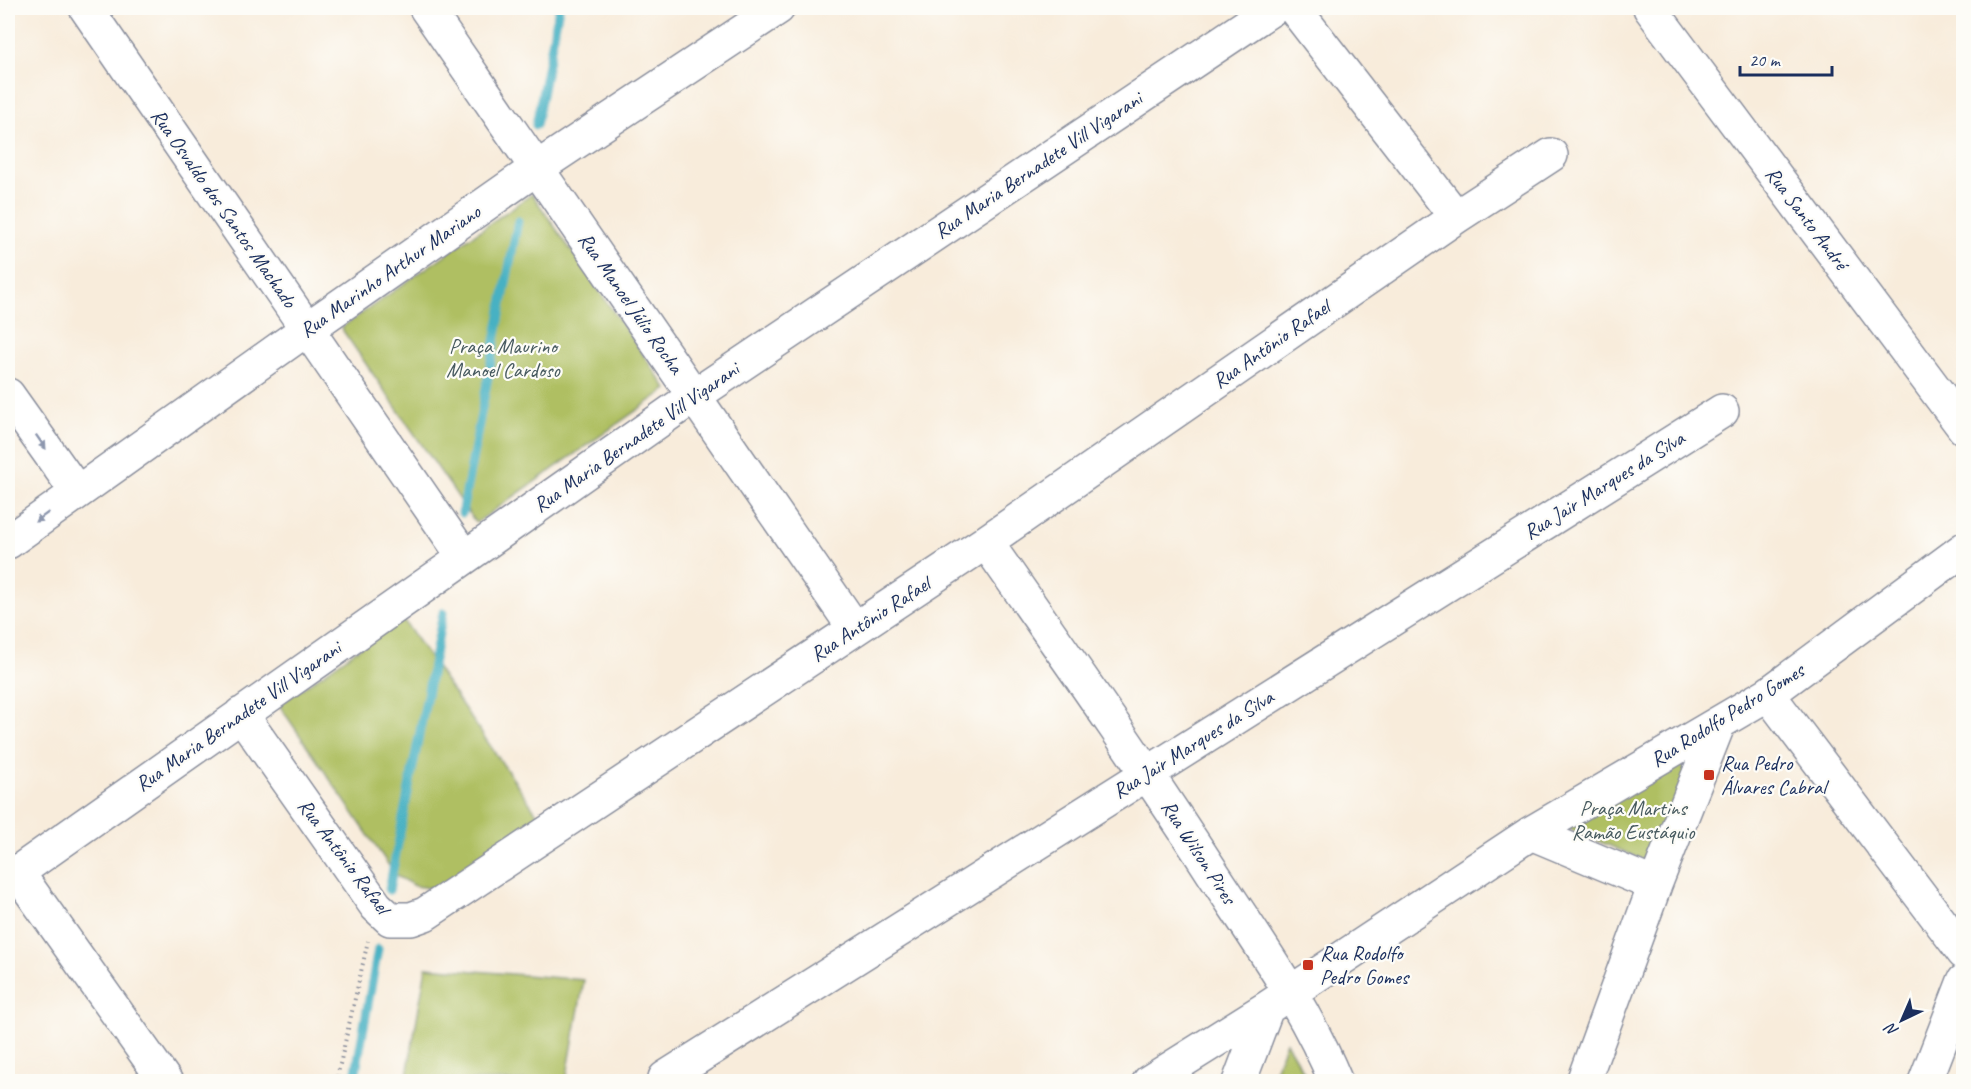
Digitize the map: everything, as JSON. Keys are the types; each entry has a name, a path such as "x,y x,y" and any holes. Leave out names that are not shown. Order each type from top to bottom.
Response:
{"street":[{"name":"Rua Osvaldo dos Santos Machado","path":"86,8 464,556"},
{"name":"Rua Manoel Júlio Rocha","path":"426,8 855,629"},
{"name":"Rua Marinho Arthur Mariano","path":"8,542 307,328 537,168 778,8"},
{"name":"Rua Maria Bernadete Vill Vigarani","path":"12,876 694,396 1273,8"},
{"path":"1294,8 1456,217"},
{"name":"Rua Santo André","path":"1650,8 1964,428"},
{"name":"Rua Antônio Rafael","path":"241,714 376,906 390,919 411,919 425,914 986,542 1456,217 1551,155"},
{"path":"8,395 77,492"},
{"name":"Rua Jair Marques da Silva","path":"665,1077 1722,411"},
{"name":"Rua Wilson Pires","path":"986,542 1148,773 1279,1000 1323,1050 1336,1082"},
{"name":"Rua Rodolfo Pedro Gomes","path":"1149,1082 1279,1000 1531,833 1768,694 1964,549"},
{"path":"1768,694 1964,953"},
{"path":"1583,1082 1655,885 1719,723"},
{"path":"1531,833 1655,885"},
{"path":"12,876 166,1082"},
{"path":"1926,1082 1964,981"},
{"path":"1239,1082 1279,1000"}],"path":[{"path":"336,1082 376,906"}],"green space":[{"name":"Praça Maurino Manoel Cardoso","path":"532,194 667,389 476,523 341,328"},
{"path":"402,618 538,815 437,889 415,886 396,876 279,705"},
{"name":"Praça Martins Ramão Eustáquio","path":"1681,747 1693,763 1651,863 1562,826"},
{"path":"426,967 584,980 566,1081 406,1081"},
{"path":"1286,1042 1309,1081 1271,1081"}],"waterway":[{"path":"536,125 559,8"},
{"path":"462,513 518,221"},
{"path":"389,890 443,613"},
{"path":"354,1082 378,949"}],"place":[{"name":"Rua Pedro Álvares Cabral","path":"1709,775"},
{"name":"Rua Rodolfo Pedro Gomes","path":"1308,965"}]}
